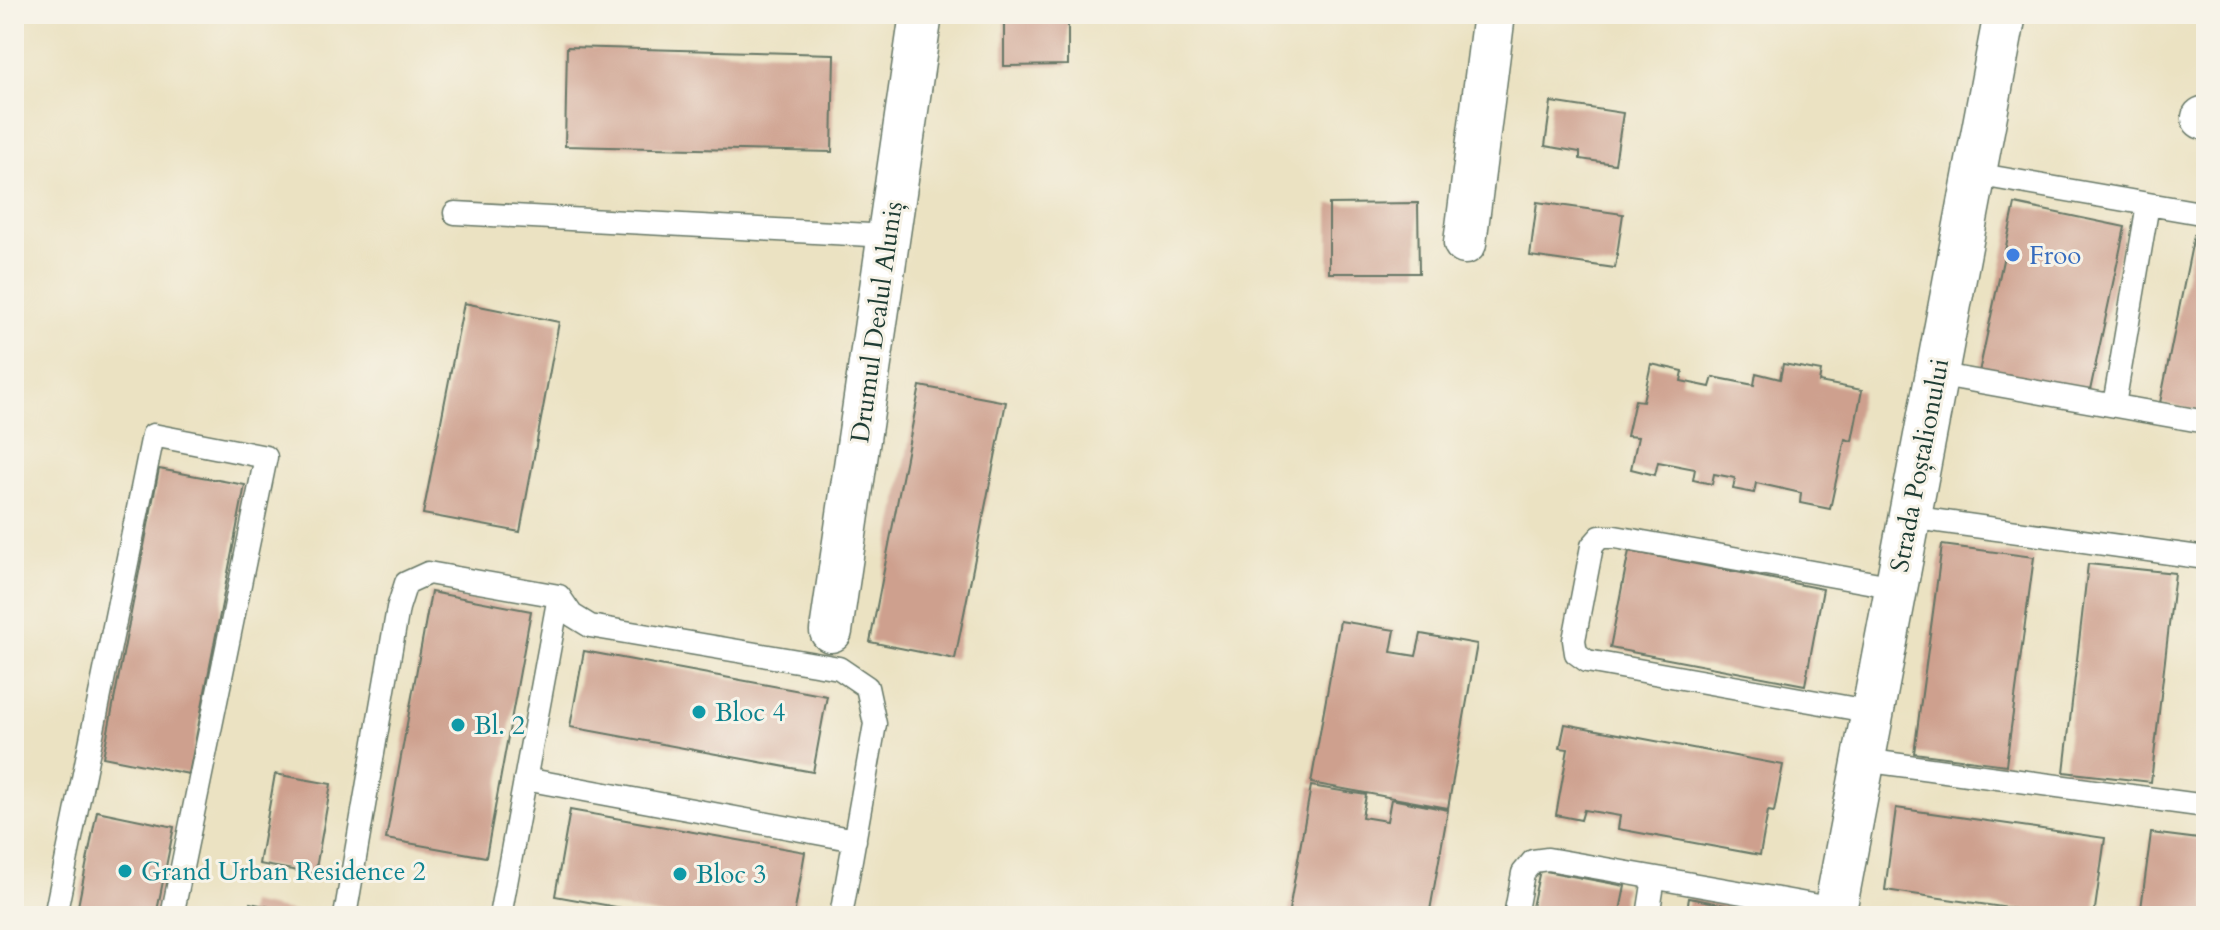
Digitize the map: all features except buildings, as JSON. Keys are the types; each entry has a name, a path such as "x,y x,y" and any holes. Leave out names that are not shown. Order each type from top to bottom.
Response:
{"street":[{"name":"Drumul Dealul Aluniș","path":"831,631 921,14"},
{"path":"1465,243 1494,14"},
{"name":"Strada Poștalionului","path":"1834,913 2005,14"}],"lane":[{"path":"1975,174 2206,214"},
{"path":"2114,405 2148,204"},
{"path":"455,213 889,236"},
{"path":"1936,374 2206,422"},
{"path":"55,916 153,435 266,457 172,916"},
{"path":"1909,517 2206,558"},
{"path":"1873,712 1587,661 1576,653 1574,640 1592,546 1600,537 1615,537 1896,587"},
{"path":"345,916 398,608 406,583 428,573 559,596 572,615 590,626 839,668 867,687 875,724 841,916"},
{"path":"500,916 559,596"},
{"path":"1863,760 2206,806"},
{"path":"525,779 855,840"},
{"path":"1515,916 1523,873 1533,861 1548,859 1834,913"},
{"path":"1648,916 1654,878"}],"place":[{"name":"Froo","path":"2013,255"},
{"name":"Bloc 4","path":"699,712"},
{"name":"Bl. 2","path":"458,725"},
{"name":"Grand Urban Residence 2","path":"125,871"},
{"name":"Bloc 3","path":"680,874"}]}
